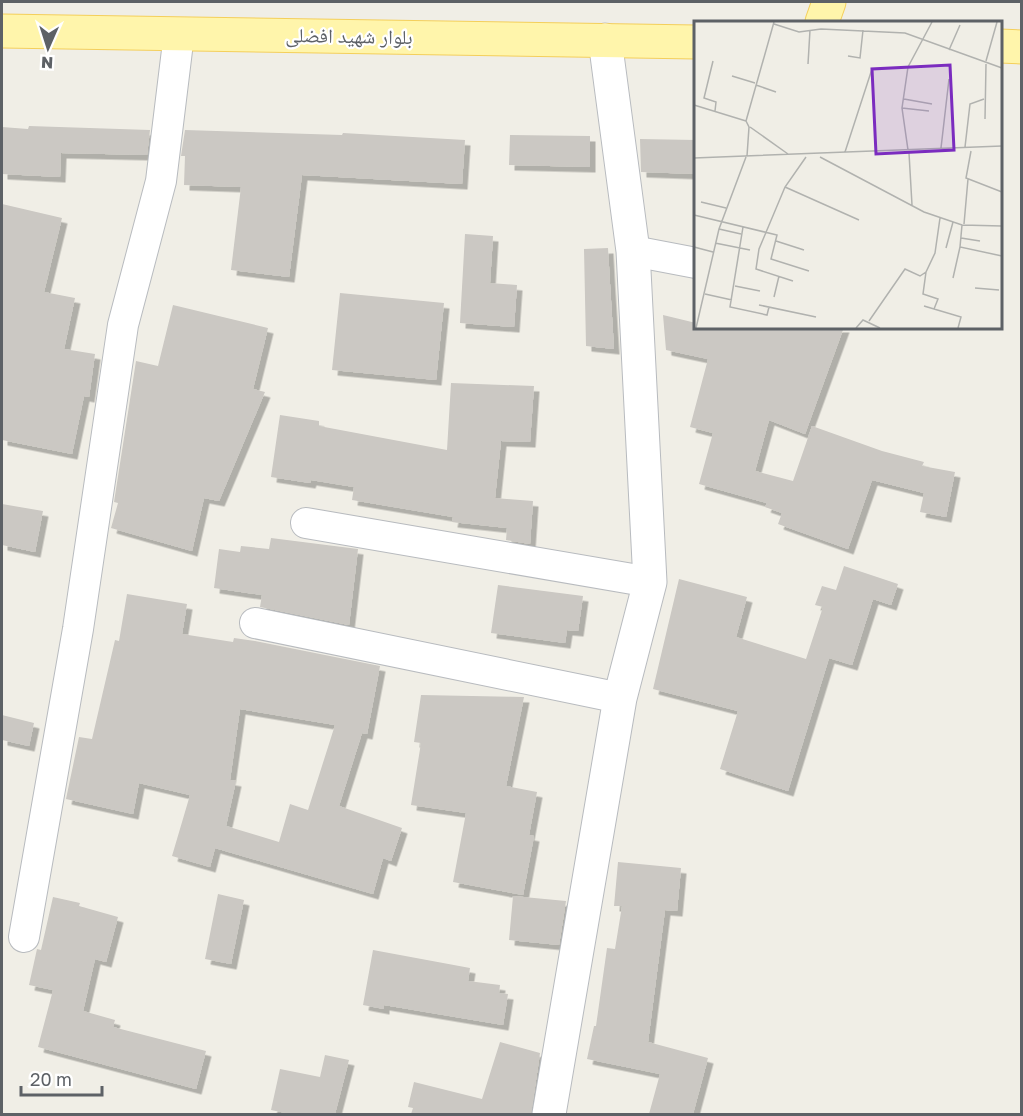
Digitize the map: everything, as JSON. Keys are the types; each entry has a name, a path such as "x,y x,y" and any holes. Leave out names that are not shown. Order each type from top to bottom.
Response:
{"main road":[{"path":"822,21 829,2"},
{"name":"بلوار شهید افضلی","path":"2,31 694,42"},
{"path":"1002,46 1022,47"}],"street":[{"path":"24,937 78,629 123,325 161,181 179,34"},
{"path":"549,1114 620,698 650,582 633,251 605,40"},
{"path":"633,251 694,263"},
{"path":"306,523 650,582"},
{"path":"255,624 620,698"}],"building":[{"path":"29,126 150,130 147,155 61,153 60,177 2,174 2,127 28,129"},
{"path":"185,130 342,135 343,133 465,140 462,184 302,175 289,277 231,270 241,187 184,185 185,156 181,156"},
{"path":"510,135 590,136 590,167 509,165"},
{"path":"640,139 694,140 694,174 641,172"},
{"path":"2,204 62,218 44,292 75,298 64,349 95,354 89,397 84,396 72,454 2,440"},
{"path":"465,234 493,236 490,283 517,285 514,327 460,323"},
{"path":"608,248 614,349 586,346 584,249"},
{"path":"340,293 444,303 436,380 332,370"},
{"path":"173,305 268,328 253,389 265,392 219,501 204,498 192,551 111,528 118,503 114,502 136,361 158,366"},
{"path":"663,315 694,323 694,328 844,328 805,434 769,420 755,471 793,481 812,426 882,451 924,462 922,466 955,472 946,517 920,512 924,493 872,480 848,549 778,524 782,513 765,507 767,503 699,484 713,433 690,427 708,359 666,350"},
{"path":"451,383 534,386 530,442 501,441 495,498 533,501 530,544 506,540 507,528 452,522 453,517 352,500 354,487 311,480 310,483 271,477 280,415 319,421 319,426 447,450"},
{"path":"2,504 43,511 35,552 2,545"},
{"path":"271,538 358,549 349,625 260,607 262,595 214,588 219,549 240,552 241,546 269,549"},
{"path":"844,566 898,584 891,605 873,599 852,665 829,658 788,791 720,769 738,711 653,689 679,579 747,597 736,637 806,659 823,607 815,605 822,586 836,590"},
{"path":"498,585 583,596 578,631 567,630 565,643 491,633"},
{"path":"127,594 187,604 182,634 233,642 234,638 255,641 380,666 367,734 362,733 339,806 402,828 391,861 383,858 373,894 215,848 210,867 172,856 190,795 139,783 133,814 66,799 79,737 92,739 115,640 119,641","holes":["240,709 335,725 308,810 290,804 279,842 226,826 236,781 230,780"]},
{"path":"421,695 524,697 506,786 537,792 529,835 534,836 523,895 453,882 466,813 411,805 421,743 414,742"},
{"path":"2,715 34,723 29,746 2,740"},
{"path":"618,862 681,868 677,911 665,910 648,1042 708,1058 693,1114 649,1114 660,1074 587,1059 594,1026 596,1026 607,948 615,949 622,906 614,906"},
{"path":"218,894 244,900 231,964 205,959"},
{"path":"513,896 566,901 559,945 509,940"},
{"path":"53,897 80,903 79,906 118,917 106,962 95,959 83,1011 115,1020 113,1027 206,1051 196,1089 38,1047 53,990 29,985 37,949 41,950"},
{"path":"373,950 470,968 468,981 500,985 499,993 508,994 503,1025 384,1005 384,1009 363,1005"},
{"path":"500,1042 540,1053 531,1114 411,1114 413,1108 408,1107 414,1082 482,1099"},
{"path":"325,1055 349,1060 335,1114 291,1114 271,1110 280,1069 320,1077"}]}
